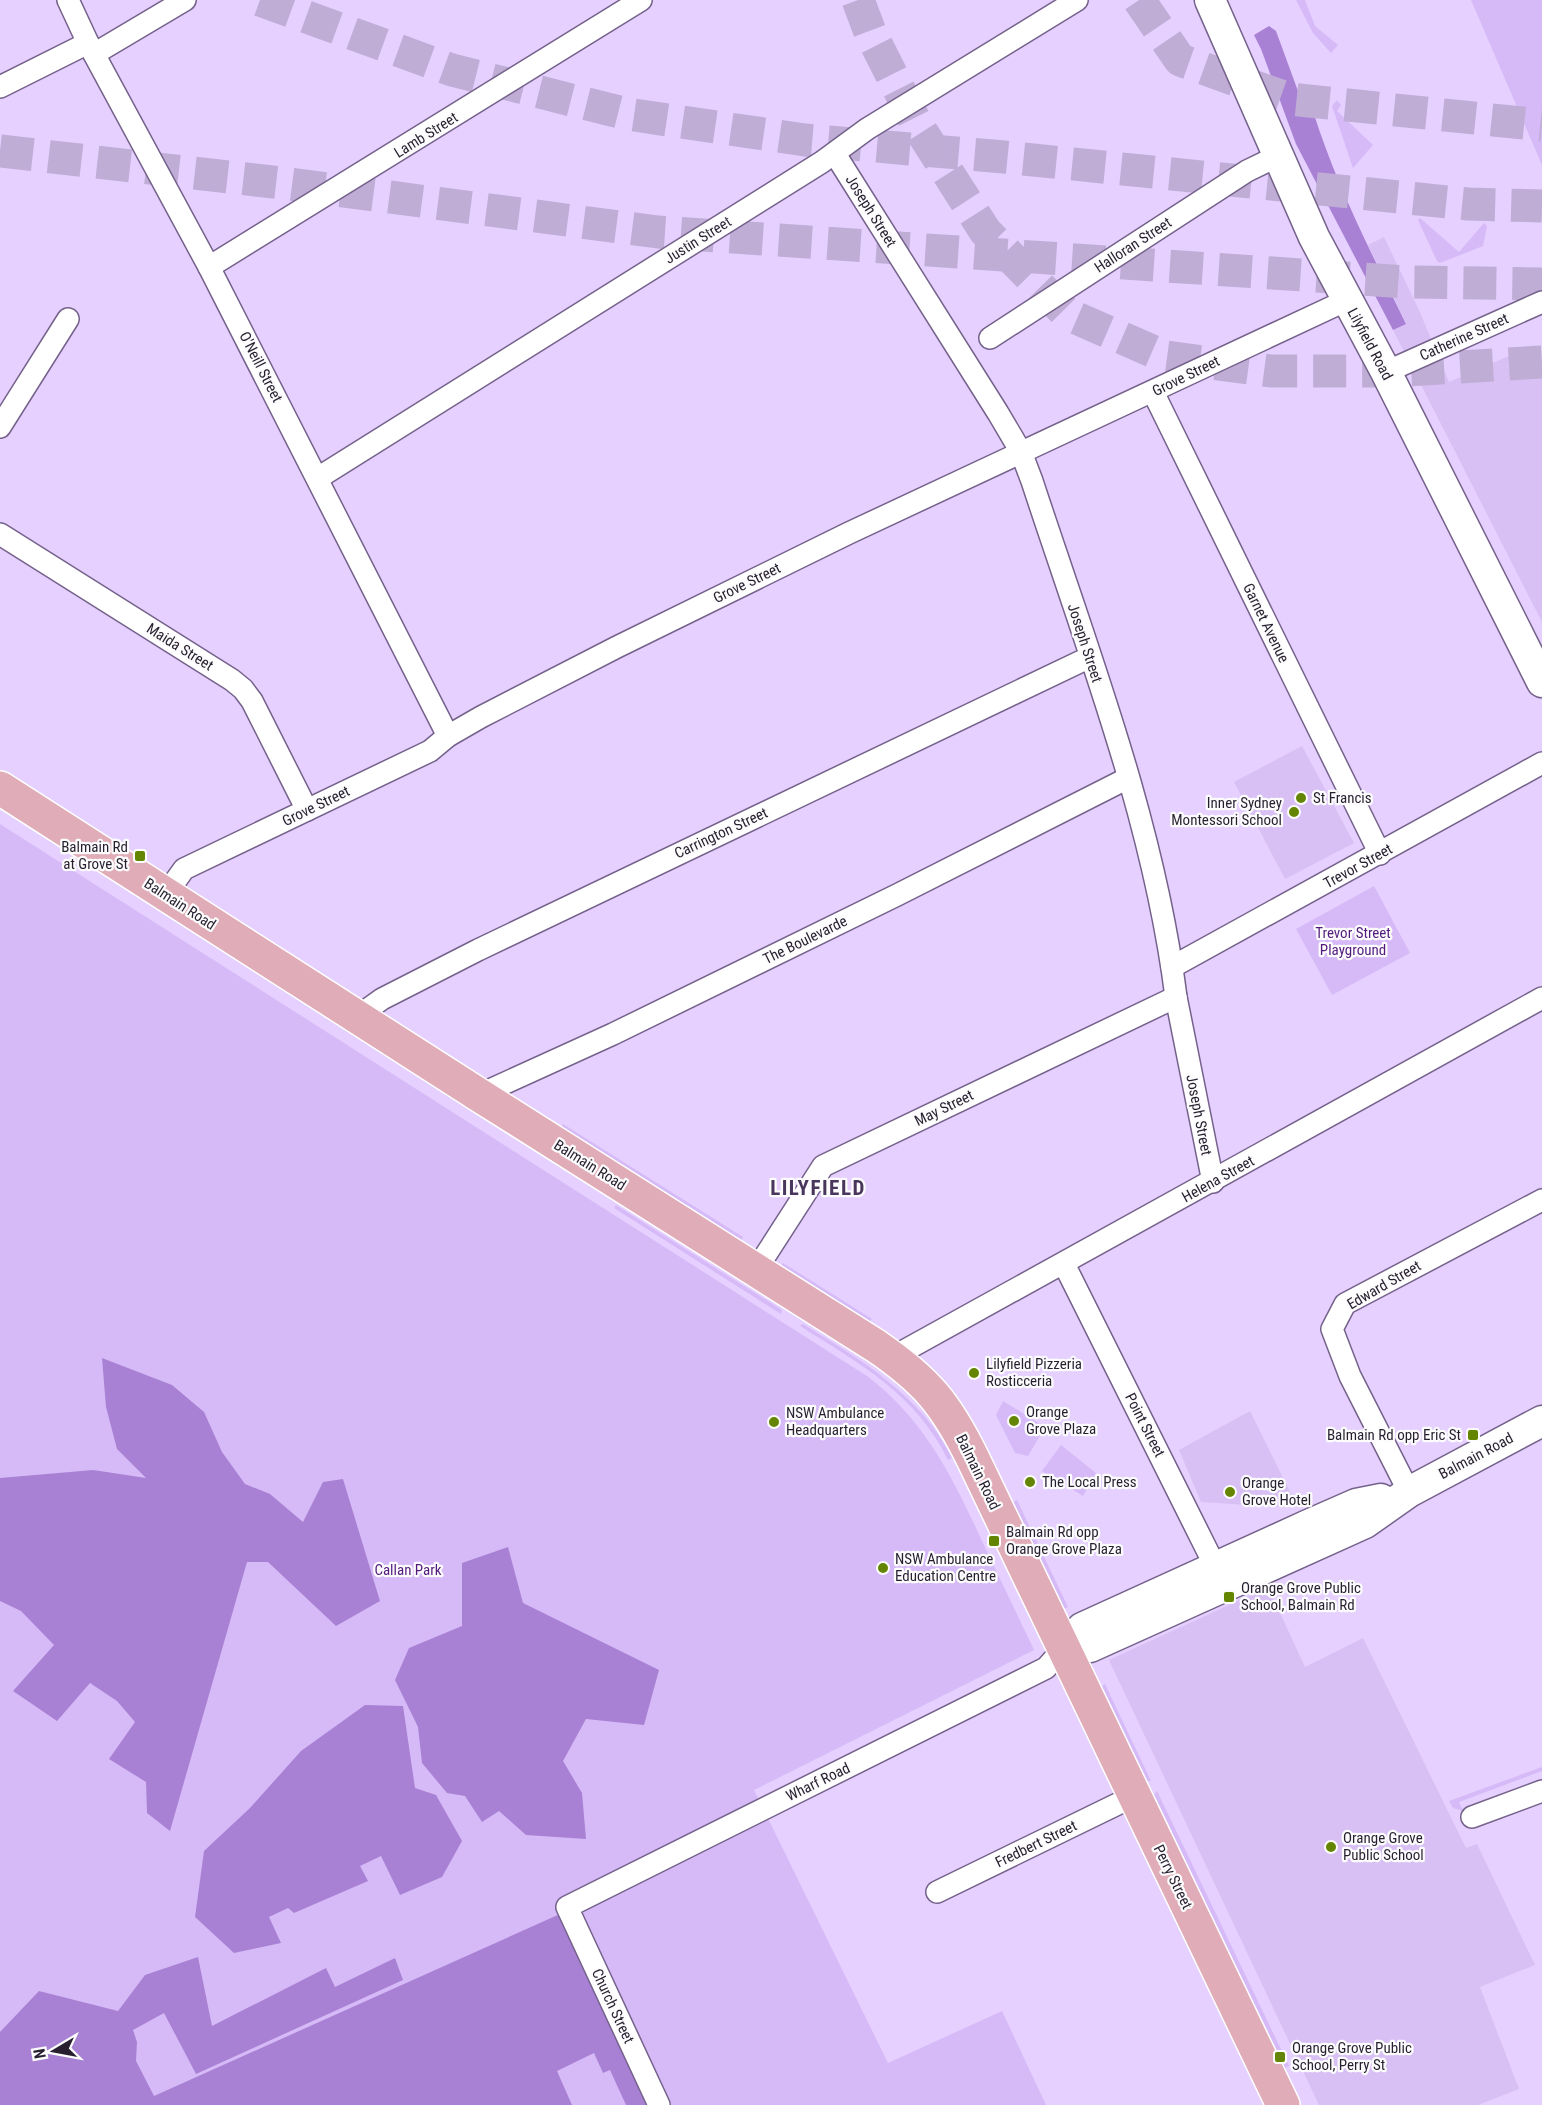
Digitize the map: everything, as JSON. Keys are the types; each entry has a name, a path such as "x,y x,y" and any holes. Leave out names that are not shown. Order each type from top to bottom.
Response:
{"main road":[{"name":"Lilyfield Road","path":"1210,0 1314,237 1386,372 1542,682"},
{"name":"Balmain Road","path":"0,788 893,1357 928,1387 955,1424 1064,1648 1090,1647 1221,1577 1365,1523 1409,1492 1540,1429"},
{"name":"Perry Street","path":"1064,1648 1283,2105"}],"street":[{"name":"O'Neill Street","path":"69,0 91,49 209,267 448,736"},
{"path":"0,87 91,49 184,0"},
{"name":"Lamb Street","path":"209,267 641,0"},
{"name":"Justin Street","path":"318,478 835,154 867,129 1077,0"},
{"name":"Joseph Street","path":"835,154 1021,452 1090,657 1148,850 1213,1182"},
{"name":"Halloran Street","path":"990,338 1247,171 1278,156"},
{"name":"Grove Street","path":"166,894 184,869 430,751 448,736 480,717 617,647 849,533 1347,300"},
{"name":"Catherine Street","path":"1386,372 1542,302"},
{"path":"0,427 68,319"},
{"name":"Garnet Avenue","path":"1153,392 1380,854"},
{"name":"Maida Street","path":"0,534 243,689 252,701 307,810"},
{"name":"Carrington Street","path":"357,1017 381,999 478,950 1090,657"},
{"name":"Trevor Street","path":"1172,967 1542,763"},
{"name":"The Boulevarde","path":"479,1095 613,1034 887,900 1128,778"},
{"name":"May Street","path":"756,1270 823,1167 1176,997"},
{"name":"Helena Street","path":"893,1357 1065,1264 1542,998"},
{"name":"Edward Street","path":"1409,1492 1350,1376 1332,1329 1345,1304 1542,1200"},
{"name":"Point Street","path":"1065,1264 1221,1577"},
{"name":"Wharf Road","path":"567,1907 1046,1668 1064,1648"},
{"path":"1472,1817 1542,1791"},
{"name":"Fredbert Street","path":"938,1892 1134,1796"},
{"name":"Church Street","path":"567,1907 659,2105"}],"shaded area":[{"path":"1269,26 1276,31 1306,113 1313,111 1332,166 1406,324 1393,330 1296,144 1254,35"},
{"path":"1384,237 1419,310 1449,382 1534,345 1542,371 1542,622 1393,330 1406,323 1368,245"},
{"name":"Inner Sydney Montessori School","path":"1302,746 1354,843 1285,879 1234,782"},
{"path":"102,1358 172,1385 204,1412 222,1452 245,1484 270,1494 303,1522 323,1482 343,1479 380,1601 336,1626 268,1562 247,1562 170,1831 147,1813 146,1782 109,1759 135,1722 117,1701 90,1683 57,1721 13,1691 54,1645 21,1611 0,1601 0,1478 93,1470 146,1478 117,1449 106,1407"},
{"path":"1250,1411 1296,1504 1282,1507 1201,1502 1179,1450"},
{"path":"508,1547 523,1603 659,1670 644,1725 586,1719 563,1761 582,1793 586,1839 526,1835 499,1811 482,1822 465,1796 447,1793 422,1763 418,1727 395,1680 409,1648 462,1626 462,1563"},
{"name":"Orange Grove Public School","path":"1268,1587 1305,1667 1363,1638 1466,1848 1477,1844 1535,1965 1480,1987 1519,2089 1478,2105 1319,2105 1109,1660"},
{"path":"365,1705 403,1706 415,1788 436,1795 462,1841 442,1877 400,1895 381,1856 360,1866 368,1881 294,1913 288,1908 269,1917 281,1943 234,1953 195,1917 204,1851 250,1808 301,1751"},
{"path":"560,1914 646,2105 626,2105 610,2070 603,2073 594,2053 557,2071 572,2105 0,2105 0,2032 39,1991 118,2011 145,1975 198,1957 212,2026 326,1968 335,1987 395,1958 403,1980 196,2074 164,2013 133,2030 137,2042 136,2061 154,2096"}],"green space":[{"path":"1296,0 1305,0 1315,26 1338,45 1331,53 1313,33"},
{"path":"1471,0 1542,0 1542,165"},
{"path":"1337,100 1341,105 1337,111 1373,145 1353,168 1332,106"},
{"path":"1420,218 1459,252 1484,223 1487,226 1483,246 1440,263 1418,220"},
{"name":"Callan Park","path":"0,824 867,1376 887,1393 921,1431 936,1452 972,1519 1034,1650 754,1790 888,2063 1002,2011 1046,2105 0,2105"},
{"name":"Trevor Street Playground","path":"1374,886 1410,953 1332,995 1296,929"},
{"path":"563,1124 743,1237 741,1240 561,1127"},
{"path":"616,1205 782,1310 781,1314 614,1208"},
{"path":"783,1263 872,1319 869,1322 781,1266"},
{"path":"803,1324 846,1351 907,1397 939,1436 952,1458 948,1460 935,1437 903,1399 844,1353 800,1326"},
{"path":"1003,1401 1045,1427 1028,1456 1015,1453 996,1415"},
{"path":"1061,1445 1096,1473 1083,1496 1042,1471"},
{"path":"1017,1500 1068,1607 1064,1609 1013,1502"},
{"path":"1105,1684 1151,1781 1147,1781 1102,1686"},
{"path":"1542,1767 1542,1771 1459,1802 1463,1811 1453,1808 1449,1801"},
{"path":"1157,1791 1289,2066 1285,2068 1154,1795"}],"tunnel":[{"path":"260,0 452,70 627,114 805,140 1004,157 1468,204 1542,206"},
{"path":"858,0 870,32 916,123 985,231 1067,314 1166,357 1271,371 1392,371 1542,362"},
{"path":"1139,0 1180,60 1289,99 1542,125"},
{"path":"0,151 282,183 658,232 1407,282 1542,284"}],"place":[{"name":"St Francis","path":"1301,798"},
{"name":"Inner Sydney Montessori School","path":"1294,812"},
{"name":"Balmain Rd at Grove St","path":"140,856"},
{"name":"Lilyfield Pizzeria Rosticceria","path":"974,1373"},
{"name":"Orange Grove Plaza","path":"1014,1421"},
{"name":"NSW Ambulance Headquarters","path":"774,1422"},
{"name":"Balmain Rd opp Eric St","path":"1473,1435"},
{"name":"The Local Press","path":"1030,1482"},
{"name":"Orange Grove Hotel","path":"1230,1492"},
{"name":"Balmain Rd opp Orange Grove Plaza","path":"994,1541"},
{"name":"NSW Ambulance Education Centre","path":"883,1568"},
{"name":"Orange Grove Public School, Balmain Rd","path":"1229,1597"},
{"name":"Orange Grove Public School","path":"1331,1847"},
{"name":"Orange Grove Public School, Perry St","path":"1280,2057"}],"district":[{"name":"LILYFIELD","path":"818,1188"}]}
